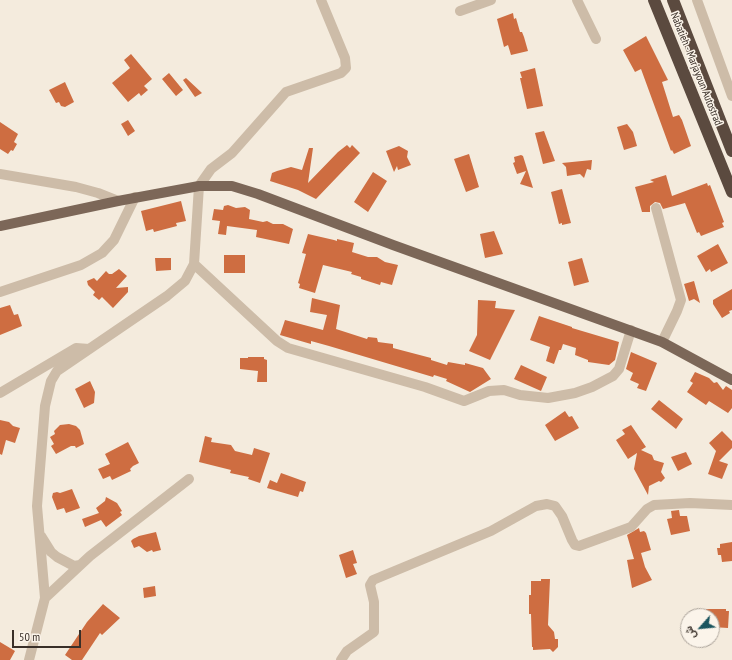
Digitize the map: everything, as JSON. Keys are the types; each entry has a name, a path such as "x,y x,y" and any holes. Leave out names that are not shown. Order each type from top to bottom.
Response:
{"highway":[{"name":"Nabatieh - Marjayoun Autostrad","path":"654,0 732,192"},
{"name":"Nabatieh - Marjayoun Autostrad","path":"673,0 732,152"}],"main road":[{"path":"0,226 135,197 199,186 232,186 258,194 662,342 684,352 732,380"}],"street":[{"path":"30,660 45,598 37,506 47,394 56,371 167,296 185,281 194,264 199,186 210,170 232,153 286,92 341,73 346,68 345,58 322,0"},
{"path":"460,11 491,0"},
{"path":"577,0 596,39"},
{"path":"697,0 732,96"},
{"path":"0,174 76,187 98,193 118,201"},
{"path":"0,292 81,265 102,253 114,240 135,197"},
{"path":"656,208 681,300 662,342"},
{"path":"194,264 272,336 288,348 425,387 464,401 488,391 504,390 520,395 548,398 575,393 592,387 613,376 619,369 631,330"},
{"path":"0,393 76,348 89,349"},
{"path":"45,598 90,556 189,479"},
{"path":"341,660 347,651 374,632 374,602 370,585 373,580 492,531 536,506 547,504 555,506 562,516 575,545 580,546 631,527 647,509 654,505 690,503 732,505"},
{"path":"40,534 51,552 57,557 74,566 80,565"}],"building":[{"path":"513,13 514,19 516,18 520,32 522,32 524,37 528,51 511,55 508,45 504,47 497,19"},
{"path":"646,36 668,80 662,82 673,117 679,115 691,146 674,154 672,150 671,151 641,69 635,72 623,50"},
{"path":"131,54 152,79 144,86 148,90 141,96 139,93 128,102 112,83 130,68 124,60"},
{"path":"535,68 543,106 527,109 520,72"},
{"path":"169,73 183,90 176,96 162,79"},
{"path":"186,78 202,93 195,97 183,80"},
{"path":"65,82 74,102 65,107 61,106 59,102 56,103 49,90"},
{"path":"128,120 135,131 128,136 121,124"},
{"path":"0,122 18,134 14,142 17,144 13,151 11,150 8,154 0,149"},
{"path":"627,124 633,132 637,146 624,150 617,127"},
{"path":"544,131 555,161 543,164 535,133"},
{"path":"347,145 350,148 352,145 360,153 316,199 298,190 270,181 272,173 277,171 291,167 302,170 309,148 313,148 308,183 338,152"},
{"path":"399,146 408,151 407,157 411,165 398,170 397,166 394,172 386,151"},
{"path":"469,154 479,187 466,192 454,159"},
{"path":"521,155 523,156 533,188 520,184 526,171 517,174 513,163 515,162 514,157"},
{"path":"592,160 591,170 587,169 584,178 580,174 567,176 566,167 562,163"},
{"path":"373,172 387,181 368,212 354,202"},
{"path":"666,175 672,196 707,183 708,186 710,185 724,222 722,223 724,227 701,236 699,232 697,233 685,203 663,209 660,203 655,202 650,206 650,212 642,212 635,187 654,182 650,180"},
{"path":"562,189 571,223 562,225 562,223 559,224 551,192"},
{"path":"181,201 186,221 176,223 177,226 154,232 153,229 146,231 141,211"},
{"path":"228,205 236,208 245,207 250,210 249,219 263,222 267,221 273,224 283,224 293,229 289,244 256,237 257,230 227,226 226,235 218,234 220,221 212,220 214,209 223,210 224,206"},
{"path":"494,231 503,254 485,258 480,234"},
{"path":"308,234 337,241 337,239 354,243 352,252 368,257 377,257 385,262 398,265 392,285 381,282 380,285 361,279 361,277 351,274 352,272 323,265 315,293 299,288 300,284 298,283 306,254 302,253"},
{"path":"718,244 728,263 711,272 710,269 706,272 697,256"},
{"path":"224,255 245,255 245,273 224,273"},
{"path":"155,258 171,258 171,270 156,271"},
{"path":"582,258 589,282 574,286 568,262"},
{"path":"119,269 127,276 116,288 128,287 128,292 113,308 102,297 99,300 93,295 95,292 88,285 87,281 94,278 97,281 106,271 109,274 112,274"},
{"path":"694,281 700,303 694,299 689,301 684,284"},
{"path":"732,289 732,310 722,318 713,304 713,300"},
{"path":"312,298 340,305 336,329 367,339 368,337 377,338 378,342 393,344 393,348 431,358 431,360 447,365 448,362 465,365 465,363 483,368 491,379 470,392 446,381 447,379 434,375 433,377 311,341 311,344 280,335 285,320 323,330 327,315 310,312"},
{"path":"478,300 496,301 495,308 515,310 490,360 469,351 477,335"},
{"path":"10,305 14,315 18,314 22,326 0,335 0,308"},
{"path":"539,316 572,328 619,342 615,360 609,365 588,362 588,360 575,355 576,348 563,344 554,364 546,361 550,347 530,340"},
{"path":"631,352 657,363 646,391 637,388 639,384 630,380 633,373 626,369"},
{"path":"264,357 264,359 267,360 267,382 257,382 258,371 240,369 240,358"},
{"path":"521,365 547,377 541,391 514,379"},
{"path":"695,372 709,378 714,383 717,382 723,390 726,386 732,390 732,408 728,413 709,401 706,405 687,392 693,383 690,381"},
{"path":"90,381 95,392 94,403 84,408 75,389"},
{"path":"659,400 683,419 676,429 651,409"},
{"path":"565,411 569,417 572,416 579,428 555,441 545,425"},
{"path":"0,420 9,422 13,426 20,428 15,443 6,440 2,455 0,454"},
{"path":"69,424 76,426 80,430 84,444 76,448 75,446 71,446 56,454 51,446 54,444 50,437 55,434 54,431 60,425"},
{"path":"631,425 646,447 641,450 652,455 654,460 664,463 661,472 665,478 661,482 659,481 649,486 648,495 634,469 637,453 628,459 616,440 625,434 622,430"},
{"path":"722,431 732,441 732,448 719,461 728,464 722,479 708,474 716,451 709,443"},
{"path":"205,436 212,438 211,442 231,445 235,451 252,455 254,448 270,453 260,483 248,479 249,477 230,473 231,470 199,462"},
{"path":"128,442 139,463 130,469 131,471 112,480 110,476 103,479 98,469 110,464 105,454"},
{"path":"686,452 692,464 678,471 671,457"},
{"path":"281,473 306,482 303,492 300,491 298,497 267,488 270,480 277,483"},
{"path":"72,489 80,508 66,513 64,508 57,510 52,497 53,493 60,493"},
{"path":"106,497 117,503 122,511 120,512 122,515 106,527 101,520 85,527 82,519 99,513 96,508 105,501"},
{"path":"679,510 680,516 687,516 690,531 671,535 667,519 672,518 671,511"},
{"path":"639,528 640,532 644,531 646,533 651,550 641,553 645,567 652,580 632,588 627,560 634,559 627,535"},
{"path":"156,532 161,550 153,552 152,550 147,552 139,546 134,548 131,541 133,539"},
{"path":"732,542 732,561 722,562 721,555 718,555 717,548 720,548 720,544"},
{"path":"353,550 357,563 353,564 357,574 346,578 339,555"},
{"path":"541,579 550,579 548,625 554,632 555,639 558,639 558,647 553,652 550,649 533,650 532,647 529,595 531,595 531,581 541,581"},
{"path":"155,586 156,596 144,598 143,588"},
{"path":"103,604 120,618 102,635 100,633 82,660 72,660 65,655 87,622"},
{"path":"720,609 726,609 726,611 729,611 728,628 720,628"},
{"path":"0,642 15,651 10,660 0,660"}]}
